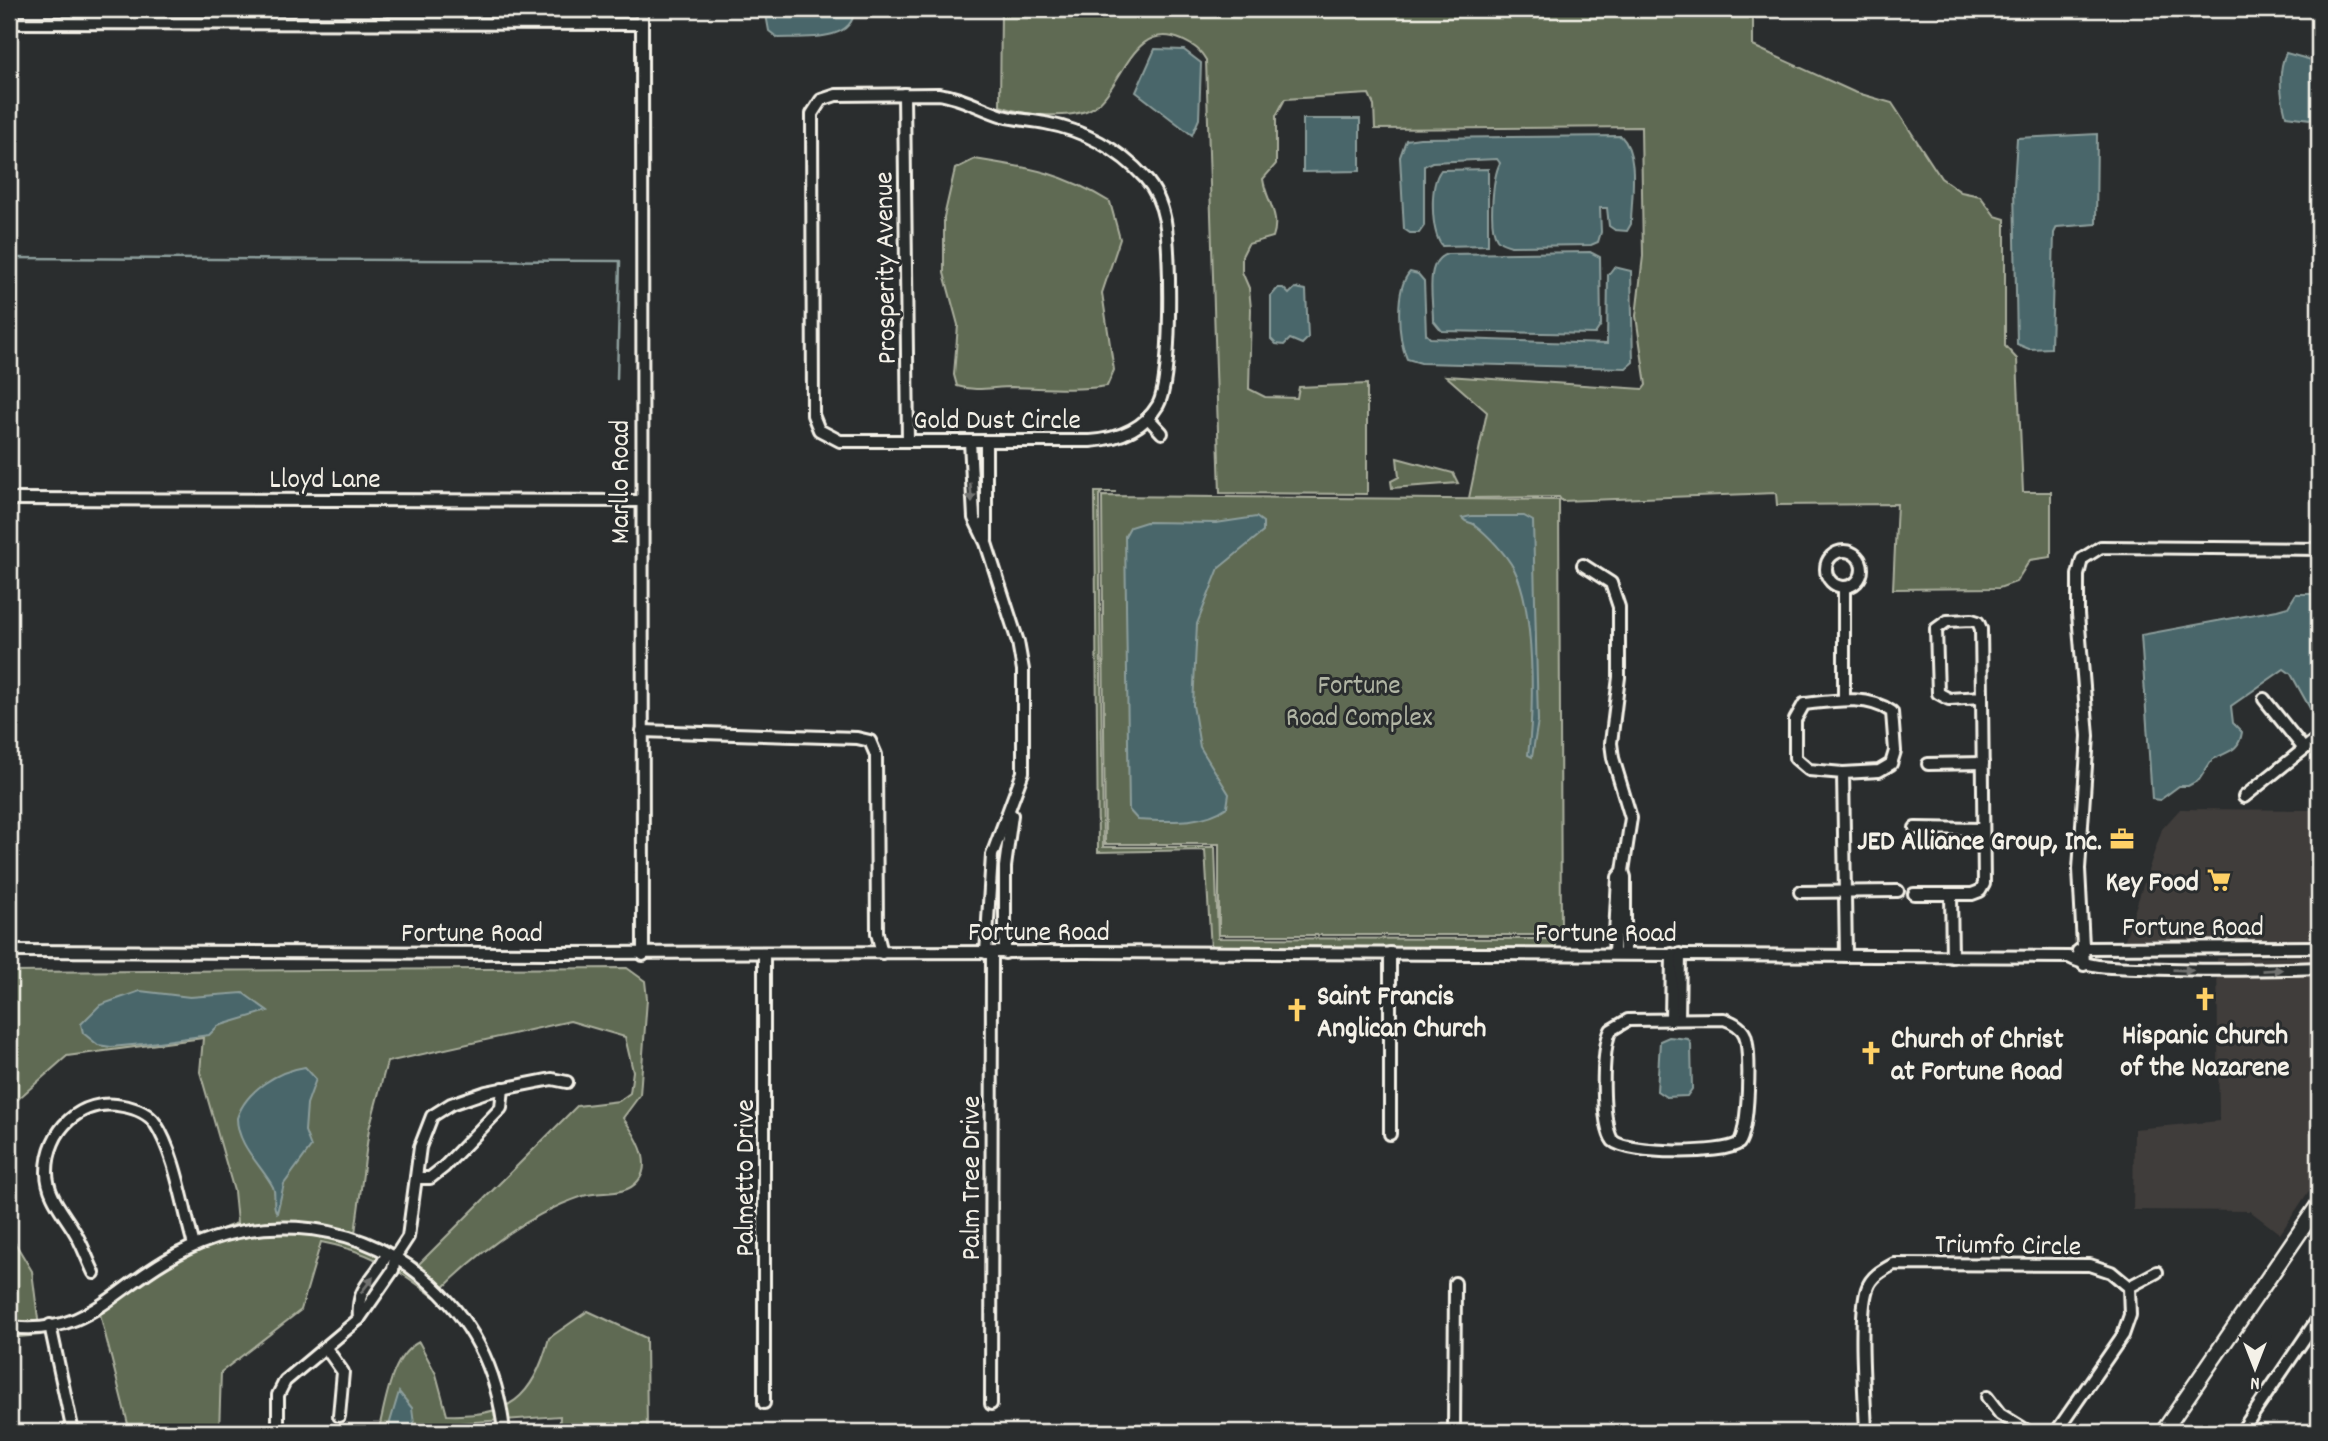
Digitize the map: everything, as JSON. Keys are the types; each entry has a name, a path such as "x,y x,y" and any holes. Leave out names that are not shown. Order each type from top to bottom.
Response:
{"main road":[{"path":"2163,1432 2319,1204"}],"street":[{"name":"Marllo Road","path":"642,9 640,501 643,955"},
{"path":"9,23 642,24"},
{"name":"Prosperity Avenue","path":"904,94 908,441"},
{"name":"Gold Dust Circle","path":"835,95 954,96 1000,115 1084,134 1125,160 1147,180 1162,207 1167,233 1168,364 1163,393 1147,418 1129,432 1103,440 840,441 829,438 815,423 813,401 812,114 821,100 835,95"},
{"path":"1147,418 1162,433"},
{"path":"970,441 974,518 986,543 1022,658 1023,772 1008,839 1005,953"},
{"path":"986,441 986,543"},
{"name":"Lloyd Lane","path":"9,499 640,501"},
{"path":"2084,965 2080,858 2088,736 2078,614 2082,559 2101,547 2319,550"},
{"path":"1583,565 1611,583 1619,607 1619,677 1611,743 1613,758 1632,818 1623,871 1625,877 1620,953"},
{"path":"1844,587 1844,700"},
{"path":"1914,894 1972,894 1980,891 1984,884 1983,764 1981,629 1978,622 1972,620 1947,621 1936,629 1938,693 1949,699 1982,697"},
{"path":"2264,699 2304,749"},
{"path":"1844,700 1880,703 1892,712 1895,751 1891,764 1879,771 1843,773 1809,770 1795,758 1795,720 1804,704 1844,700"},
{"path":"642,731 857,738 870,741 876,755 877,933 882,953"},
{"path":"2244,797 2319,737"},
{"path":"1927,764 1983,764"},
{"path":"1843,773 1846,956"},
{"name":"Palm Tree Drive","path":"991,1404 988,880 992,855 1015,799"},
{"path":"1915,828 1983,829"},
{"path":"988,880 1005,882"},
{"path":"1800,892 1898,891"},
{"path":"1951,894 1952,957"},
{"name":"Fortune Road","path":"2069,957 2083,948 2319,947"},
{"name":"Fortune Road","path":"9,951 643,955 1620,953 2069,957 2084,965 2225,971 2319,968"},
{"name":"Palmetto Drive","path":"764,953 764,1403"},
{"path":"1390,953 1390,1134"},
{"path":"1675,1020 1676,954"},
{"path":"1625,1020 1675,1020 1729,1021 1738,1026 1746,1038 1746,1131 1733,1147 1723,1150 1624,1149 1607,1133 1605,1047 1609,1033 1625,1020"},
{"path":"359,1319 360,1291 408,1237 420,1147 432,1116 451,1104 503,1088 552,1079 567,1082"},
{"path":"416,1178 430,1178 444,1167 501,1108 503,1088"},
{"path":"94,1273 75,1231 50,1193 47,1173 49,1152 58,1130 86,1107 107,1102 134,1108 153,1120 165,1141 194,1245"},
{"path":"9,1328 73,1321 99,1310 143,1275 194,1245 262,1227 292,1227 356,1238 391,1255 440,1292 463,1317 485,1354 501,1399 504,1432"},
{"path":"278,1432 278,1395 285,1381 359,1319 393,1270 391,1255"},
{"name":"Triumfo Circle","path":"1866,1432 1864,1321 1867,1289 1878,1272 1894,1264 2090,1265 2111,1272 2129,1287"},
{"path":"2056,1432 2123,1335 2130,1315 2129,1287 2157,1272"},
{"path":"1454,1432 1455,1283"},
{"path":"2241,1432 2319,1317"},
{"path":"50,1325 73,1432"},
{"path":"326,1348 343,1372 339,1416"},
{"path":"1987,1397 2000,1414 2029,1432"}],"shaded area":[{"path":"2180,809 2319,810 2319,947 2122,948 2162,829"},
{"path":"2319,956 2319,1176 2280,1234 2250,1211 2133,1210 2134,1129 2219,1121 2217,958"}],"green space":[{"path":"1001,9 1753,9 1753,46 1854,92 1892,103 1941,178 1961,192 1980,196 1995,216 2005,219 2005,346 2017,359 2023,492 2051,492 2051,557 2030,560 2016,582 1999,588 1893,589 1897,504 1777,505 1776,493 1562,501 1559,497 1469,498 1487,412 1446,376 1643,389 1646,385 1636,316 1643,256 1641,127 1375,129 1374,105 1369,94 1285,99 1276,116 1276,164 1263,179 1274,214 1273,237 1248,244 1242,256 1242,272 1249,288 1251,309 1249,389 1265,397 1297,398 1299,387 1367,384 1367,494 1220,493 1206,60 1190,44 1164,36 1149,40 1137,49 1109,92 1098,104 1086,111 1054,115 1031,114 1010,109 1000,106"},
{"path":"975,159 1013,165 1061,178 1110,202 1120,239 1102,293 1114,370 1107,386 1071,389 978,389 957,386 954,375 958,325 944,273 944,217 955,169"},
{"path":"1397,458 1453,473 1458,483 1392,488 1391,481 1399,477"},
{"path":"1095,492 1102,492 1099,496 1103,847 1215,847 1218,938 1556,939 1556,949 1211,949 1205,850 1098,852"},
{"name":"Fortune Road Complex","path":"1102,496 1559,500 1561,935 1219,935 1219,844 1105,844"},
{"path":"627,968 645,981 647,999 640,1095 623,1118 641,1148 644,1165 642,1173 638,1181 627,1189 583,1196 522,1225 484,1252 434,1297 381,1262 352,1250 321,1242 301,1310 221,1372 219,1432 130,1432 97,1302 174,1248 237,1223 234,1191 200,1072 203,1038 67,1056 9,1107 9,972","holes":["570,1021 625,1037 633,1071 630,1093 619,1101 577,1106 419,1264 379,1241 355,1233 369,1129 387,1062"]},
{"path":"9,1233 32,1271 40,1335 9,1338"},
{"path":"588,1311 646,1338 647,1432 559,1432 560,1416 446,1424 445,1432 378,1432 395,1369 409,1349 419,1342 436,1374 447,1415 487,1412 502,1408 526,1390 543,1359 549,1338"}],"water":[{"path":"765,9 854,9 852,20 846,28 836,33 778,38 769,31"},
{"path":"1155,49 1184,50 1201,63 1199,119 1192,135 1136,92"},
{"path":"2286,53 2319,62 2319,120 2286,116 2281,93 2281,76"},
{"path":"1303,119 1360,119 1360,171 1303,172"},
{"path":"2097,134 2096,224 2057,227 2054,233 2051,348 2029,349 2017,344 2014,186 2017,138"},
{"path":"1621,136 1627,144 1633,165 1631,224 1627,231 1615,230 1609,226 1607,208 1600,208 1601,232 1598,242 1591,245 1511,246 1502,243 1494,233 1492,213 1500,163 1497,159 1432,162 1424,166 1424,226 1419,233 1410,233 1404,229 1400,157 1406,140"},
{"path":"1488,169 1488,245 1442,246 1438,239 1433,208 1435,186 1441,170"},
{"path":"1590,252 1600,257 1601,325 1595,334 1442,331 1433,320 1432,272 1440,258 1447,254"},
{"path":"1614,267 1631,271 1633,362 1626,368 1421,363 1407,359 1401,339 1399,314 1402,290 1410,272 1418,274 1424,281 1426,334 1430,338 1607,344 1608,275"},
{"path":"1278,288 1283,288 1289,294 1295,288 1306,290 1308,338 1302,344 1290,339 1284,345 1276,344 1271,339 1271,296"},
{"path":"1524,516 1533,521 1538,721 1532,757 1528,755 1531,660 1521,587 1514,569 1502,551 1480,529 1462,518"},
{"path":"1256,517 1263,522 1263,532 1219,568 1197,624 1193,705 1200,747 1229,794 1227,807 1207,817 1196,819 1138,820 1129,810 1125,536 1130,527 1146,522 1216,523"},
{"path":"2296,594 2312,594 2314,601 2313,647 2319,701 2316,711 2311,710 2291,674 2284,669 2231,706 2233,723 2242,732 2235,748 2212,760 2199,780 2188,786 2179,786 2160,800 2152,799 2141,635 2277,610 2288,607"},
{"path":"140,991 190,997 243,993 268,1011 218,1026 209,1035 143,1044 111,1047 98,1045 83,1033 81,1024 100,1005"},
{"path":"1669,1037 1688,1039 1691,1044 1692,1089 1687,1096 1666,1097 1657,1091 1660,1041"},
{"path":"305,1067 316,1079 307,1104 305,1131 311,1147 284,1184 277,1213 273,1187 245,1146 237,1118 248,1099 264,1084 284,1073"},
{"path":"399,1392 412,1408 415,1432 387,1432"}],"waterway":[{"path":"9,258 620,261 617,379"}],"place":[{"name":"JED Alliance Group, Inc.","path":"2122,839"},
{"name":"Key Food","path":"2219,880"},
{"name":"Hispanic Church of the Nazarene","path":"2205,999"},
{"name":"Saint Francis Anglican Church","path":"1297,1010"},
{"name":"Church of Christ at Fortune Road","path":"1871,1053"}]}
